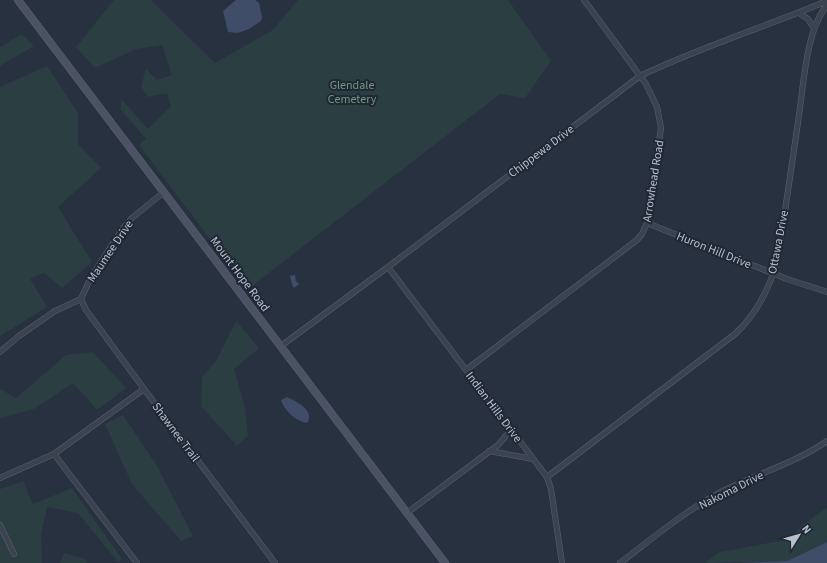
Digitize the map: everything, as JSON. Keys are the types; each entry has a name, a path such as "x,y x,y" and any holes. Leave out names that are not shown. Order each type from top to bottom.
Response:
{"street":[{"name":"Mount Hope Road","path":"18,0 445,563"},
{"name":"Arrowhead Road","path":"466,370 632,244 642,234 647,223 661,128 659,114 654,100 640,76 584,0"},
{"name":"Chippewa Drive","path":"281,346 640,76 675,59 799,13 827,1"},
{"name":"Ottawa Drive","path":"547,477 735,334 748,321 758,305 774,274 806,64 814,28 820,14 827,5"},
{"path":"799,13 808,19 814,28"},
{"name":"Maumee Drive","path":"81,299 90,279 121,231 132,218 164,192"},
{"name":"Huron Hill Drive","path":"647,223 801,285 827,292"},
{"name":"Indian Hills Drive","path":"388,267 547,477 551,489 562,563"},
{"path":"0,352 19,336 54,311 81,299"},
{"name":"Shawnee Trail","path":"81,299 86,310 144,389 275,563"},
{"path":"0,478 54,454 144,389"},
{"path":"407,513 501,442 511,430"},
{"name":"Nakoma Drive","path":"620,563 702,503 724,491 814,449 827,441"},
{"path":"489,451 533,459"},
{"path":"54,454 137,563"},
{"path":"0,525 14,554"}],"green space":[{"name":"Glendale Cemetery","path":"114,0 151,0 215,63 273,30 298,0 508,0 551,61 525,98 500,94 248,289 139,145 146,139 121,110 121,99 148,129 171,106 167,93 148,97 141,87 146,69 157,80 172,75 162,45 136,49 95,68 76,47"},
{"path":"22,34 34,46 0,66 0,47"},
{"path":"47,66 78,113 78,144 101,168 58,207 92,262 62,288 44,273 30,279 47,307 0,336 0,87"},
{"path":"236,321 259,348 234,369 245,408 248,436 237,446 201,406 202,377 216,361"},
{"path":"93,352 126,388 97,410 73,383 34,409 0,418 0,389 16,398 66,355"},
{"path":"123,415 157,466 193,536 181,541 132,484 105,424"},
{"path":"23,481 33,504 72,488 122,559 118,562 78,513 47,507 41,534 42,563 0,563 0,489"},
{"path":"827,508 827,542 787,561 705,563 720,552 786,540 816,515"},
{"path":"64,553 85,559 87,563 60,563"}],"water":[{"path":"236,0 255,0 259,3 262,17 261,21 249,29 238,33 228,32 223,11"},
{"path":"295,275 296,281 299,284 294,288 290,276"},
{"path":"287,397 307,410 309,418 307,423 295,418 288,412 281,400"},
{"path":"827,542 827,563 738,563 787,561"}]}
